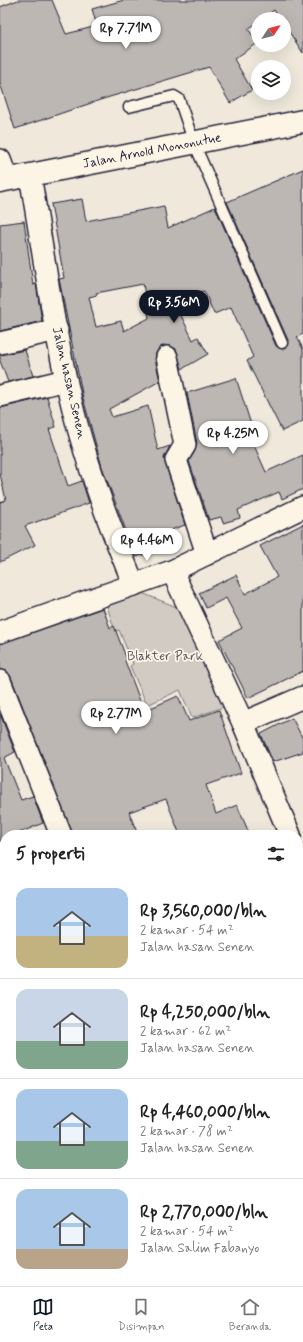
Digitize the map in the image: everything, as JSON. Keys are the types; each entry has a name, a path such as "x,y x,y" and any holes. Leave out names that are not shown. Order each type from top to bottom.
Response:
{"main road":[{"name":"Jalan Arnold Mononutue","path":"2,173 30,175 303,121"}],"street":[{"name":"Jalan hasan Senen","path":"30,175 66,380 96,486 134,584"},
{"path":"0,343 57,330"},
{"path":"167,357 185,444 176,460 208,554"},
{"path":"0,396 66,380"},
{"path":"0,632 172,571 303,507"},
{"path":"172,571 243,723 288,830"},
{"path":"0,681 59,830"},
{"path":"243,723 303,698"}],"lane":[{"path":"129,107 174,96 181,104 194,143 282,343"}],"green space":[{"name":"Blakter Park","path":"137,591 179,608 226,706 192,718 180,690 147,705 130,666 133,664 119,630 115,631 106,603"}],"building":[{"path":"18,0 52,0 66,34 97,26 92,9 124,0 303,0 303,53 291,35 291,12 275,12 274,10 271,12 251,12 251,27 248,29 251,33 251,48 234,59 251,91 230,103 209,67 103,99 15,129 0,83 0,7"},
{"path":"303,169 303,334 297,337 303,349 303,421 282,431 247,361 253,357 231,307 214,314 204,291 172,297 193,340 198,337 208,354 182,369 176,349 164,345 159,348 155,359 160,381 109,409 112,417 148,406 158,450 170,446 164,458 185,525 154,536 158,550 136,557 102,467 83,398 59,279 64,278 51,204 82,199 86,221 164,206 168,228 215,207 276,346 282,349 287,346 288,340 227,202","holes":["143,284 149,318 124,331 121,321 96,327 89,297 97,295 96,293"]},
{"path":"24,221 33,285 36,284 42,321 0,331 0,224"},
{"path":"25,350 33,376 8,382 0,361 0,355"},
{"path":"236,378 256,440 252,441 266,472 303,455 303,489 282,499 279,492 238,510 240,518 223,523 221,517 209,520 189,461 195,451 197,443 187,393"},
{"path":"47,397 56,427 49,429 68,486 82,481 89,503 25,526 35,545 0,562 0,502 6,500 0,474 0,408"},
{"path":"303,524 303,671 248,698 219,640 242,628 226,598 206,608 199,593 236,575 245,594 277,577 260,546"},
{"path":"103,608 110,628 114,626 127,660 125,661 144,711 178,696 189,721 219,710 241,773 206,785 216,814 237,805 248,830 178,830 166,799 129,812 136,830 71,830 11,677 7,671 0,669 0,644"},
{"path":"0,714 15,752 4,758 21,800 33,796 43,823 26,830 0,830"},
{"path":"292,718 303,739 303,752 273,762 261,734"}]}
